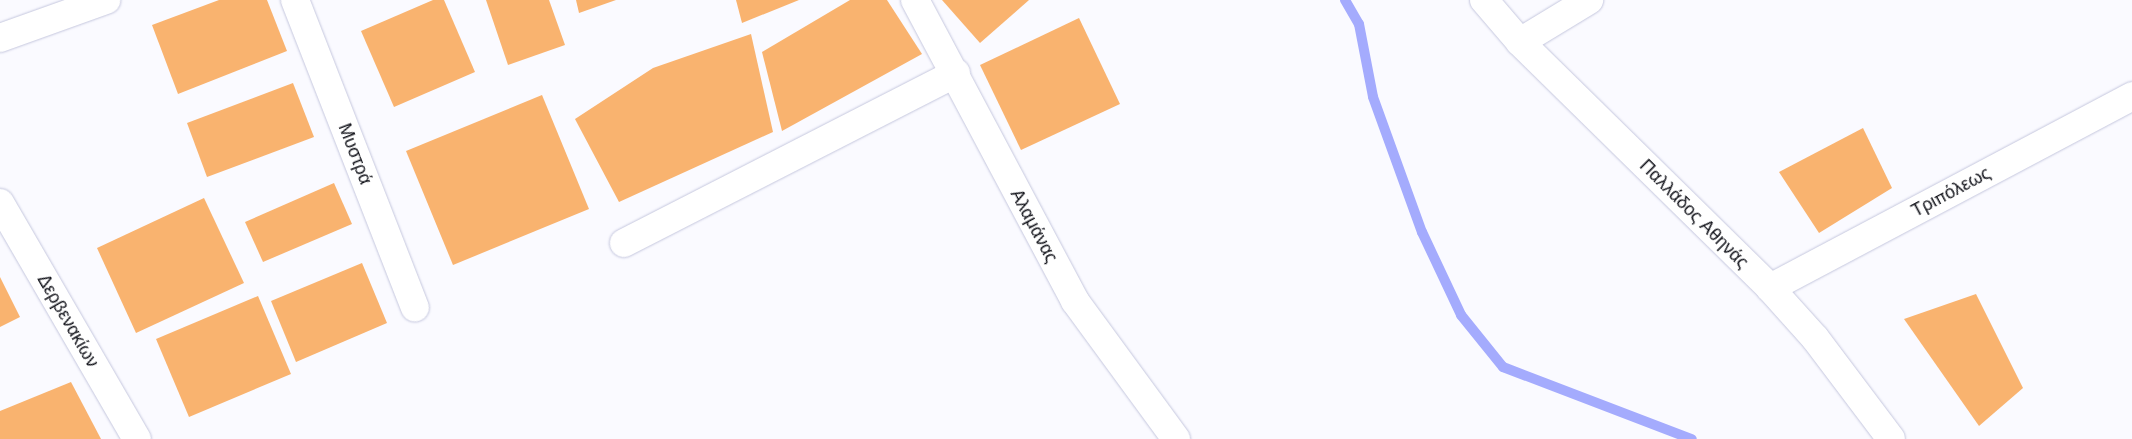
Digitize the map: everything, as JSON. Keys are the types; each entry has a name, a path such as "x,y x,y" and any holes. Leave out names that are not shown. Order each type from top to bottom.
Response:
{"street":[{"path":"0,38 106,0"},
{"name":"Μυστρά","path":"294,0 415,307"},
{"name":"Αλαμάνας","path":"915,0 956,73 1075,300 1176,439"},
{"name":"Παλλάδος Αθηνάς","path":"1484,0 1520,42 1770,288 1815,338 1891,439"},
{"path":"1520,42 1589,0"},
{"path":"624,243 956,73"},
{"name":"Τριπόλεως","path":"1770,288 2132,96"},
{"name":"Δερβενακίων","path":"0,203 137,439"}],"building":[{"path":"219,0 267,0 287,51 178,94 152,25"},
{"path":"433,0 444,0 475,72 394,107 361,31"},
{"path":"486,0 549,0 565,45 508,65"},
{"path":"576,0 616,0 579,13"},
{"path":"736,0 799,0 742,23"},
{"path":"850,0 887,0 922,54 782,131 762,52"},
{"path":"942,0 1029,0 980,43"},
{"path":"1079,18 1120,104 1021,150 980,65"},
{"path":"751,34 773,132 619,202 575,119 653,68"},
{"path":"293,83 314,137 207,177 187,123"},
{"path":"542,95 589,209 453,265 406,151"},
{"path":"1863,128 1892,188 1819,233 1779,172"},
{"path":"334,183 352,224 263,262 245,222"},
{"path":"204,198 244,283 136,333 97,248"},
{"path":"362,263 387,323 296,362 271,301"},
{"path":"0,277 20,317 0,327"},
{"path":"1976,294 2023,388 1979,426 1904,319"},
{"path":"258,296 291,374 189,417 156,339"},
{"path":"71,382 101,439 0,439 0,411"}],"waterway":[{"path":"1345,0 1359,24 1373,97 1422,232 1461,315 1503,367 1692,439"}]}
